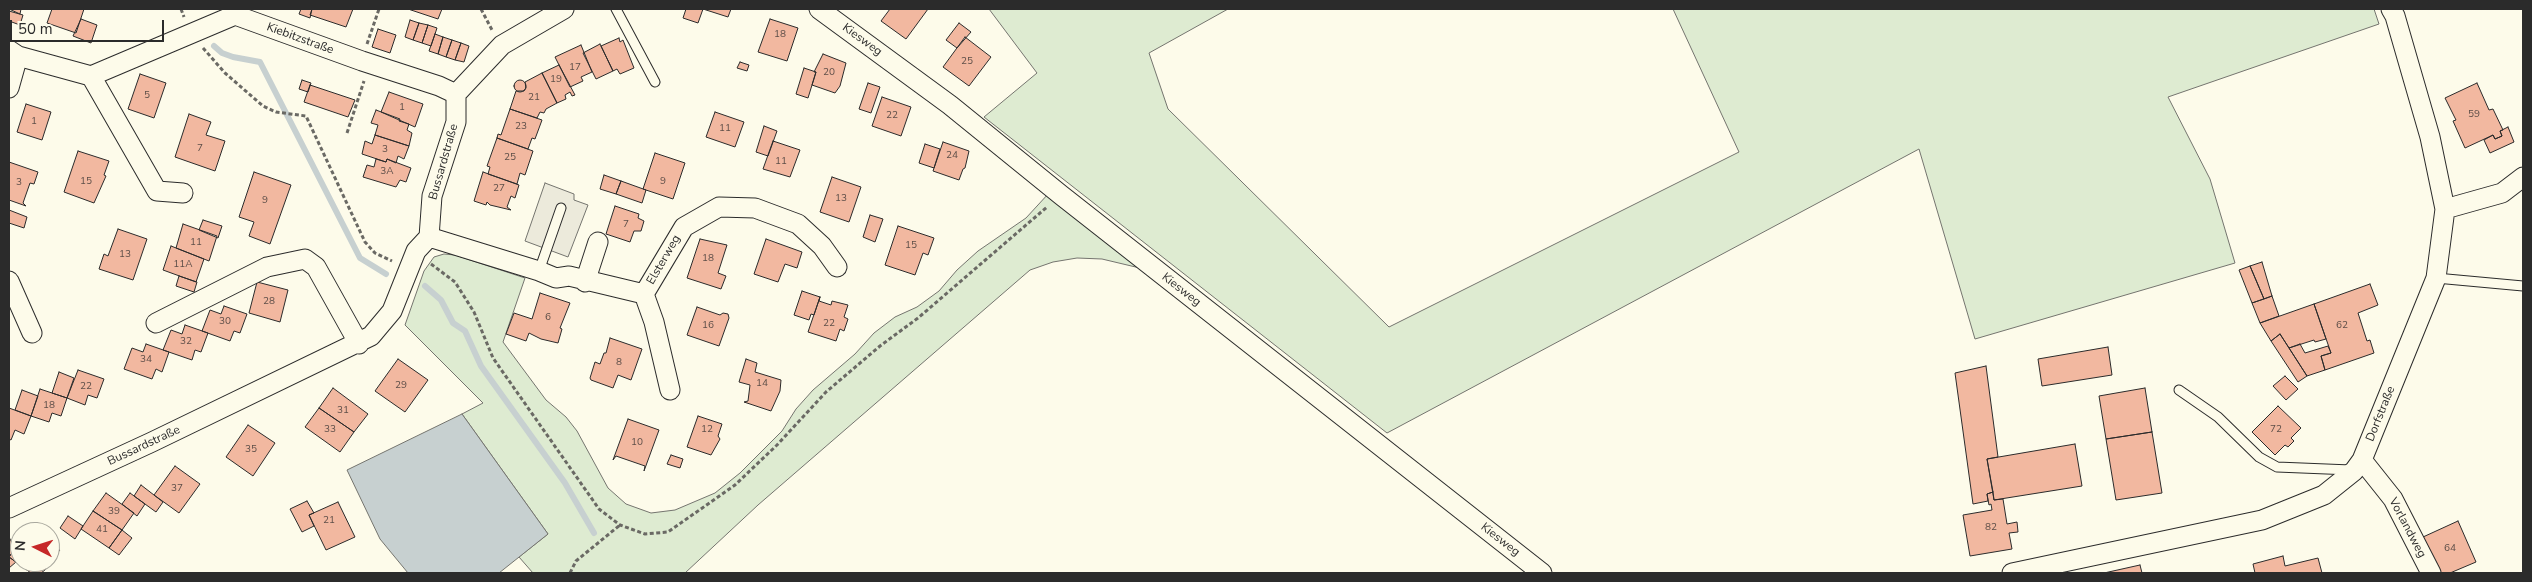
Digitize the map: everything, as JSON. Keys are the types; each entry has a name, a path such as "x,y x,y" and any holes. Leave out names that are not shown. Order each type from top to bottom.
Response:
{"street":[{"path":"456,94 502,45 564,9"},
{"name":"Kiesweg","path":"819,9 950,105 1061,196 1542,573"},
{"name":"Dorfstraße","path":"2012,573 2036,571 2262,520 2324,495 2358,465 2436,278 2445,209 2430,137 2395,16 2391,9"},
{"name":"Kiebitzstraße","path":"91,76 236,15 365,62 439,86 456,94"},
{"path":"9,88 13,53 91,76 157,191 183,193"},
{"name":"Bussardstraße","path":"9,508 359,344 371,336 392,311 413,260 429,237 432,196 456,122 456,94"},
{"path":"2445,209 2502,193 2523,177"},
{"name":"Elsterweg","path":"644,294 684,227 719,207 755,208 798,224 822,246 837,267"},
{"name":"Elsterweg","path":"429,237 556,278 569,276 585,282 644,294"},
{"path":"585,282 598,242"},
{"path":"156,323 267,266 305,259 316,267 359,344"},
{"path":"9,281 32,333"},
{"name":"Elsterweg","path":"644,294 654,322 670,390"},
{"name":"Vorlandweg","path":"2358,465 2393,499 2431,573"}],"lane":[{"path":"616,9 655,82"},
{"path":"539,271 560,208"},
{"path":"2436,278 2523,286"},
{"path":"2179,390 2218,417 2259,457 2277,467 2358,465"}],"path":[{"path":"181,9 191,33 225,73 263,106 276,112 290,112 306,116 365,242 375,254 413,260 455,282 474,312 493,358 599,509 620,525 645,534 668,532 735,485 777,445 819,399 880,346 918,318 1061,196"},
{"path":"347,133 379,9"},
{"path":"570,573 576,561 620,525"}],"green space":[{"path":"989,9 1228,9 1149,53 1168,109 1389,327 1739,152 1673,9 2374,9 2379,24 2168,97 2210,179 2235,263 1975,339 1919,149 1387,433 984,117 1037,73"},
{"path":"1049,193 1144,269 1102,259 1077,258 1053,262 1030,270 758,505 685,573 533,573 519,557 548,534 462,414 483,403 405,325 424,271 434,257 444,254 455,255 525,278 503,342 546,400 566,417 577,431 608,488 626,504 651,513 675,510 715,493 740,473 782,431 796,409 813,390 855,354 874,333 895,317 917,307 939,291 957,270 978,251 1026,218"}],"shaded area":[{"path":"545,183 574,194 574,200 588,205 568,257 525,241"},
{"path":"462,414 548,534 499,573 408,573 380,539 347,470"}],"building":[{"path":"9,9 21,9 20,14"},
{"path":"52,9 84,9 76,33 47,23"},
{"path":"301,9 312,9 310,18 299,14"},
{"path":"312,9 353,9 346,27 310,15"},
{"path":"408,9 442,9 438,19"},
{"path":"686,9 703,9 698,23 683,18"},
{"path":"703,9 731,9 728,17"},
{"path":"890,9 928,9 906,39 881,21"},
{"path":"9,11 23,15 20,25 9,21"},
{"path":"81,19 97,25 91,43 73,36"},
{"path":"770,19 798,28 787,61 758,52"},
{"path":"410,20 419,23 413,40 405,37"},
{"path":"419,23 428,25 422,43 413,40"},
{"path":"959,23 971,32 957,48 946,40"},
{"path":"428,25 437,28 431,46 422,43"},
{"path":"378,29 396,35 390,53 372,47"},
{"path":"435,34 443,37 438,54 429,51"},
{"path":"443,37 452,40 446,57 438,54"},
{"path":"965,37 991,57 969,86 943,67"},
{"path":"619,38 620,42 623,40 634,68 620,74 617,69 613,71 601,46"},
{"path":"452,40 461,43 455,60 446,57"},
{"path":"461,43 469,46 464,62 455,60"},
{"path":"600,44 613,71 596,79 583,53"},
{"path":"581,45 592,72 581,77 583,81 570,87 555,57"},
{"path":"823,54 846,63 840,86 835,93 812,85 816,72 814,72"},
{"path":"740,62 749,65 747,71 737,68"},
{"path":"559,65 575,95 572,96 570,92 565,95 566,99 557,103 542,73"},
{"path":"804,68 816,72 808,98 796,94"},
{"path":"542,73 557,103 546,109 544,113 540,112 537,118 510,109 516,91 524,91 526,88 525,82"},
{"path":"140,74 166,83 154,118 128,109"},
{"path":"302,80 311,83 308,92 299,89"},
{"path":"518,80 522,80 526,86 522,92 518,92 514,88 514,84"},
{"path":"868,83 880,87 871,113 859,109"},
{"path":"2477,83 2489,110 2493,109 2503,130 2500,131 2502,136 2495,139 2493,135 2465,148 2453,121 2456,120 2445,98"},
{"path":"310,85 355,100 348,117 304,102"},
{"path":"389,92 423,104 415,127 381,112"},
{"path":"882,97 911,107 901,136 872,126"},
{"path":"26,104 51,112 42,140 17,132"},
{"path":"510,109 542,120 535,139 532,138 528,149 497,138 498,134 501,135"},
{"path":"376,110 409,124 407,130 412,133 409,146 375,135 378,125 371,123"},
{"path":"715,112 744,122 735,147 706,137"},
{"path":"189,114 211,122 206,135 225,141 215,171 175,157"},
{"path":"764,126 777,131 768,156 756,152"},
{"path":"2508,127 2514,142 2490,153 2484,140 2493,135 2495,139 2502,136 2500,131"},
{"path":"375,135 409,146 404,159 398,156 396,163 387,159 386,162 362,154 365,141 372,144"},
{"path":"497,138 533,151 525,175 520,173 517,184 488,174 490,167 487,166"},
{"path":"773,141 800,150 790,177 763,169"},
{"path":"943,142 969,151 965,168 959,180 933,171"},
{"path":"925,144 940,149 934,168 919,163"},
{"path":"78,151 109,161 104,175 106,176 94,203 64,192"},
{"path":"655,153 685,163 673,199 643,189"},
{"path":"376,159 386,162 387,159 411,168 406,182 400,180 396,187 363,177 367,165 374,167"},
{"path":"9,162 38,172 34,184 30,183 23,203 26,206 9,200"},
{"path":"254,172 291,185 270,244 249,236 254,222 239,217"},
{"path":"483,172 519,185 515,198 511,196 507,207 511,210 490,205 487,202 486,205 474,201"},
{"path":"604,175 621,181 616,194 600,189"},
{"path":"832,177 861,187 849,222 820,212"},
{"path":"621,181 646,190 642,203 616,194"},
{"path":"615,206 639,214 638,218 644,221 641,231 634,231 630,242 606,234"},
{"path":"9,210 27,217 24,228 9,223"},
{"path":"870,215 883,219 875,242 863,237"},
{"path":"203,220 222,226 218,238 199,230"},
{"path":"183,224 217,236 209,261 176,248"},
{"path":"898,226 934,238 928,255 923,253 915,275 885,265"},
{"path":"118,229 147,239 133,280 99,269 104,254 108,256"},
{"path":"700,239 727,245 718,273 726,276 721,289 687,278"},
{"path":"766,239 802,252 797,268 785,264 778,282 754,274"},
{"path":"171,246 204,259 196,282 163,270"},
{"path":"2262,262 2272,296 2264,299 2250,266"},
{"path":"2250,266 2264,299 2252,303 2239,270"},
{"path":"179,276 197,282 194,292 176,286"},
{"path":"257,282 288,290 280,322 249,313"},
{"path":"2370,284 2378,305 2358,313 2367,341 2370,340 2374,353 2325,370 2321,356 2331,353 2314,304"},
{"path":"802,291 820,297 814,315 811,314 809,320 794,315"},
{"path":"540,293 570,303 560,328 562,329 558,343 541,339 529,333 526,341 506,334 514,313 532,319"},
{"path":"2272,296 2279,316 2260,323 2252,303"},
{"path":"820,297 819,301 831,305 832,301 848,305 844,317 848,319 844,331 840,329 836,341 808,332"},
{"path":"2314,304 2326,339 2315,342 2314,340 2289,348 2280,334 2271,341 2260,323"},
{"path":"224,306 247,314 240,333 234,331 230,341 202,331 210,310 221,314"},
{"path":"697,307 720,315 723,313 728,314 729,318 719,346 687,335"},
{"path":"185,325 208,333 201,352 195,350 192,360 163,350 171,330 182,334"},
{"path":"2280,334 2307,376 2298,382 2271,341"},
{"path":"610,338 642,349 631,380 618,375 613,388 590,378 595,362 600,364 604,353 606,353"},
{"path":"146,344 169,352 162,372 156,369 152,379 124,369 132,348 143,352"},
{"path":"2300,344 2305,353 2328,346 2331,353 2321,356 2325,370 2307,376 2289,348"},
{"path":"2108,347 2112,375 2042,386 2038,359"},
{"path":"398,359 428,380 405,412 375,391"},
{"path":"746,359 757,363 755,372 781,380 780,391 771,411 744,402 748,401 750,385 739,382"},
{"path":"1986,366 1998,457 1987,459 1993,492 1987,494 1988,501 1973,504 1955,373"},
{"path":"78,370 104,379 97,398 88,395 85,405 67,398"},
{"path":"59,372 74,378 67,398 52,393"},
{"path":"2285,376 2298,389 2286,400 2273,386"},
{"path":"333,388 368,414 354,432 319,408"},
{"path":"2145,388 2152,432 2106,439 2099,396"},
{"path":"40,389 67,398 61,416 52,413 49,422 31,416"},
{"path":"22,390 38,396 31,416 15,410"},
{"path":"2278,406 2301,428 2291,438 2294,441 2288,447 2285,445 2275,455 2252,432"},
{"path":"9,408 31,416 24,434 15,430 11,440 9,439"},
{"path":"319,408 354,432 340,452 305,427"},
{"path":"698,416 722,424 718,436 720,439 711,455 687,447"},
{"path":"628,419 659,430 644,471 645,466 616,456 613,460"},
{"path":"248,425 275,443 253,476 226,457"},
{"path":"2152,432 2162,493 2116,500 2106,439"},
{"path":"2075,444 2082,486 1994,500 1987,459"},
{"path":"671,455 683,459 680,468 667,464"},
{"path":"175,466 200,484 179,513 154,495"},
{"path":"141,485 163,502 156,512 134,496"},
{"path":"1993,492 1994,500 2003,499 2007,524 2017,522 2018,532 2009,533 2012,549 1970,556 1963,515 1992,510 1987,494"},
{"path":"106,493 134,513 122,530 93,511"},
{"path":"130,493 145,504 137,516 122,504"},
{"path":"307,501 314,513 309,515 314,526 302,532 290,509"},
{"path":"338,502 355,537 326,550 309,515"},
{"path":"93,511 122,530 109,548 81,529"},
{"path":"68,516 83,526 75,539 60,528"},
{"path":"2458,521 2476,562 2450,573 2440,573 2423,537"},
{"path":"122,530 132,538 119,555 109,548"},
{"path":"9,537 10,556 9,557"},
{"path":"2283,556 2285,566 2318,558 2322,573 2255,573 2253,564"},
{"path":"2140,565 2142,573 2104,573"}],"waterway":[{"path":"214,46 222,53 233,57 260,62 360,258 386,274"},
{"path":"425,286 441,300 453,323 465,331 481,366 565,483 594,533"}]}
